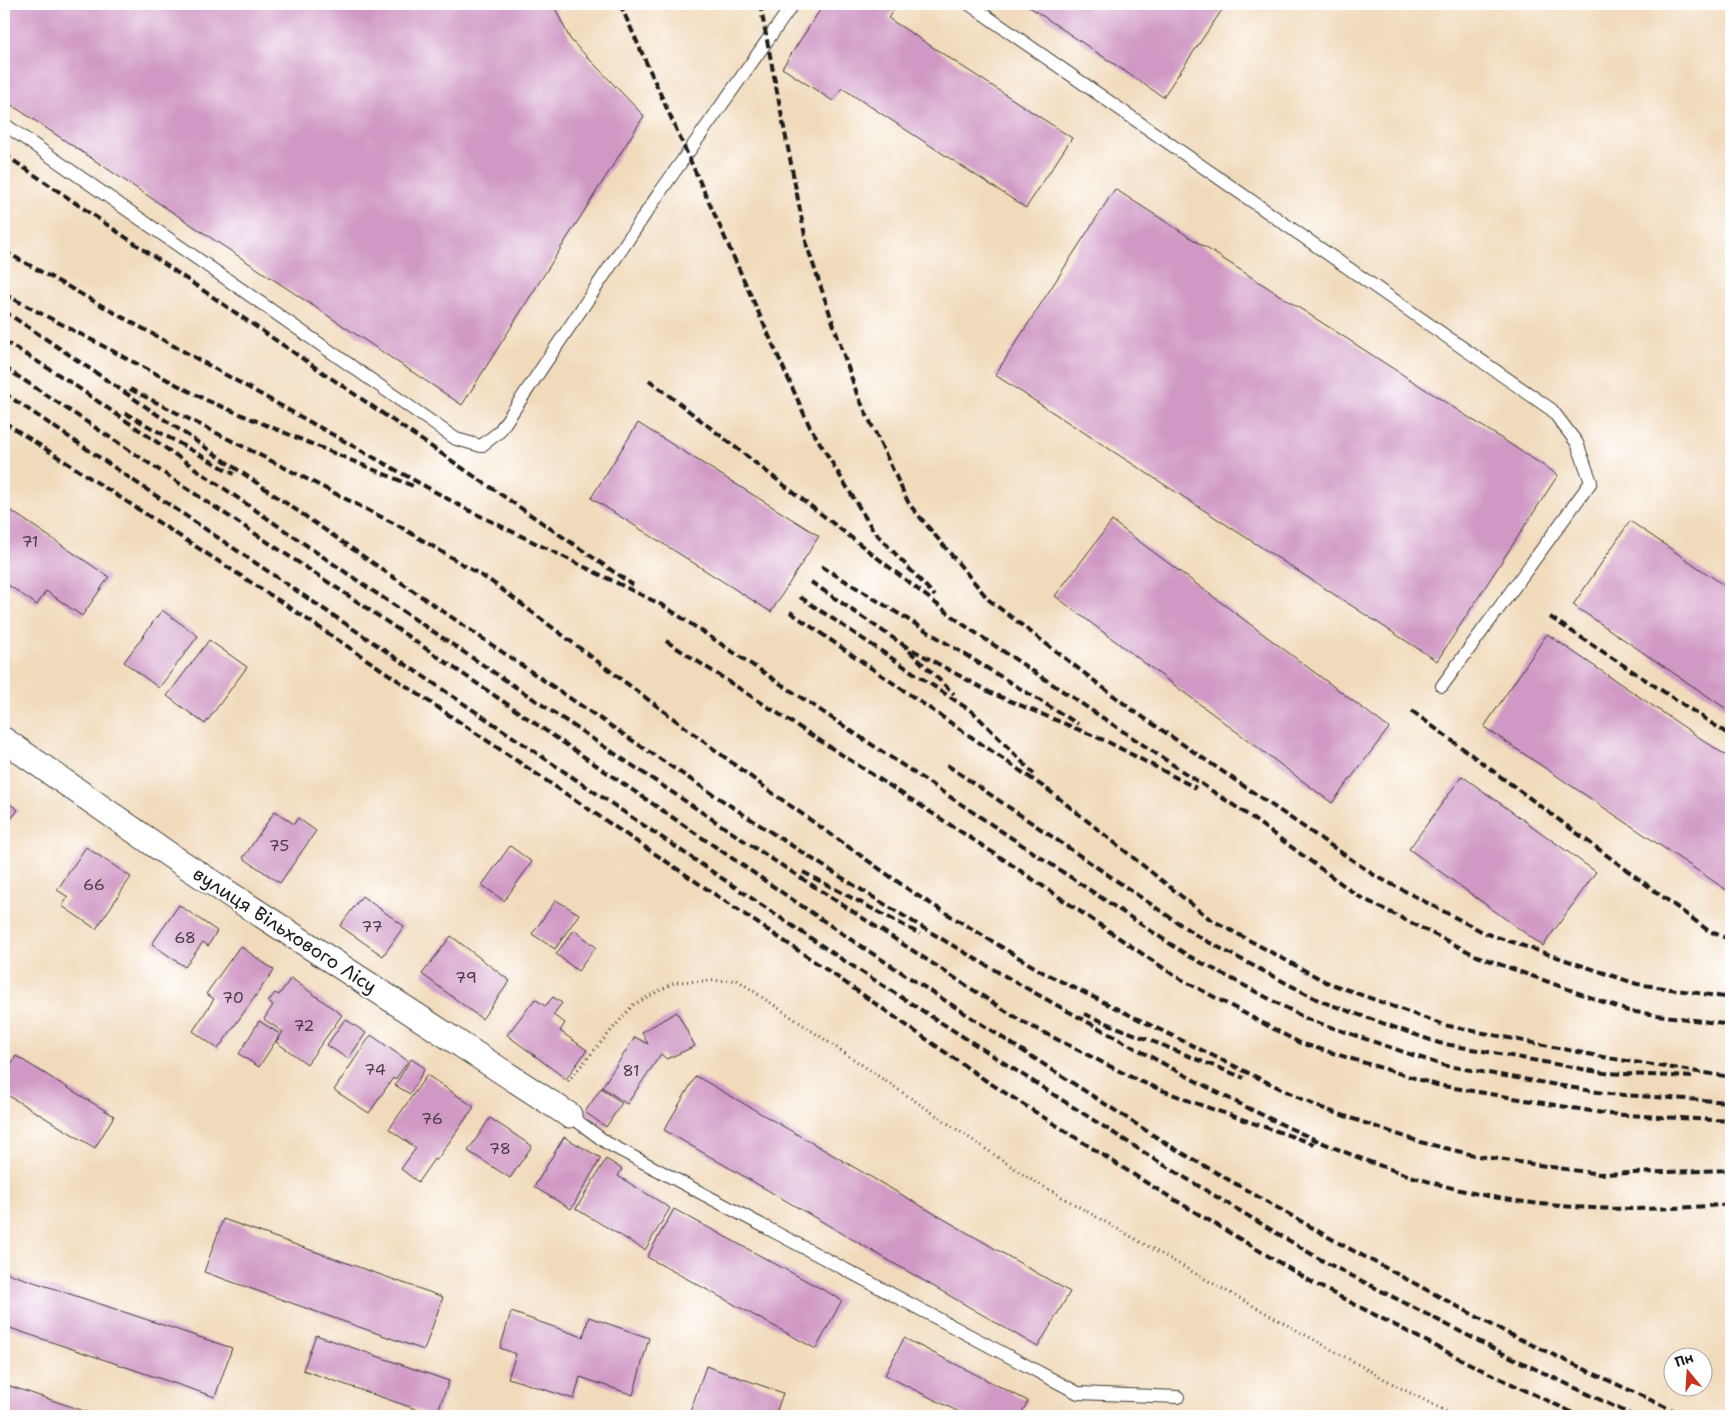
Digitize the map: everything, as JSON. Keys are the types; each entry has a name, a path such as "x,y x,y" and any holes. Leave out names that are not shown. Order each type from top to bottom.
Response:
{"street":[{"name":"вулиця Вільхового Лісу","path":"4,740 172,856 560,1109"}],"lane":[{"path":"4,124 456,439 481,446 499,432 658,195 794,4"},
{"path":"968,4 1552,410 1577,443 1591,482 1442,686"},
{"path":"560,1109 608,1143 1078,1393 1178,1397"}],"path":[{"path":"560,1109 633,1005 675,982 737,980 1027,1177 1205,1279 1397,1386 1455,1416"}],"building":[{"path":"4,4 553,4 570,39 644,116 462,405 4,100"},
{"path":"824,4 898,4 888,18 1072,138 1026,208 842,88 833,101 782,68"},
{"path":"1025,4 1226,4 1163,97"},
{"path":"1115,189 1558,475 1437,661 995,375"},
{"path":"638,423 819,536 771,612 591,498"},
{"path":"4,506 109,577 82,616 46,591 37,605 4,582"},
{"path":"1112,521 1389,728 1332,803 1055,596"},
{"path":"1630,521 1731,590 1731,712 1573,605"},
{"path":"162,610 198,636 159,688 124,662"},
{"path":"1547,634 1731,759 1731,893 1484,727"},
{"path":"209,640 247,667 205,724 167,696"},
{"path":"1462,776 1596,872 1543,946 1409,849"},
{"path":"4,799 18,810 4,828"},
{"path":"275,811 294,824 298,818 316,831 280,883 243,858"},
{"path":"510,846 532,862 504,901 482,885"},
{"path":"86,847 131,877 96,929 62,906 68,897 57,890"},
{"path":"362,896 404,926 383,956 340,926"},
{"path":"556,900 579,914 555,949 532,934"},
{"path":"179,905 217,931 208,946 203,942 185,967 152,944"},
{"path":"574,930 596,947 578,971 556,954"},
{"path":"451,936 510,981 482,1019 422,974"},
{"path":"240,946 274,970 218,1049 193,1031 214,999 206,994"},
{"path":"291,978 342,1015 307,1064 276,1042 283,1032 264,1019 273,1005 268,1002 275,993 279,995"},
{"path":"553,997 562,1003 553,1015 565,1023 560,1031 587,1050 566,1079 507,1035 535,999 545,1006"},
{"path":"677,1012 695,1046 667,1059 661,1054 627,1104 602,1087 635,1037 648,1044 642,1032"},
{"path":"345,1019 366,1033 348,1059 327,1045"},
{"path":"259,1021 280,1034 259,1067 239,1054"},
{"path":"371,1035 408,1061 395,1080 393,1078 369,1113 334,1090"},
{"path":"16,1056 114,1116 95,1148 4,1093 4,1076"},
{"path":"411,1059 425,1068 410,1094 395,1085"},
{"path":"427,1075 474,1107 436,1161 434,1159 418,1182 401,1169 416,1148 389,1129"},
{"path":"696,1076 1070,1292 1038,1347 664,1130"},
{"path":"601,1088 622,1103 606,1127 585,1112"},
{"path":"490,1118 532,1146 510,1178 468,1151"},
{"path":"564,1137 601,1158 571,1209 534,1187"},
{"path":"606,1159 622,1169 618,1176 670,1208 645,1250 576,1209"},
{"path":"674,1209 842,1300 816,1349 647,1257"},
{"path":"223,1219 443,1297 424,1350 204,1272"},
{"path":"4,1272 232,1348 215,1397 4,1326"},
{"path":"511,1312 583,1337 589,1317 649,1338 633,1395 580,1377 574,1399 508,1378 516,1354 500,1348"},
{"path":"316,1335 449,1381 436,1416 303,1370"},
{"path":"904,1338 1028,1401 1020,1416 967,1416 885,1375"},
{"path":"706,1366 783,1393 775,1416 702,1416 690,1412"},
{"path":"4,1384 99,1416 12,1416 4,1413"}],"railway":[{"path":"620,4 809,425 873,530 935,596"},
{"path":"760,4 807,246 857,394 909,504 989,600 1131,709 1374,875 1485,933 1637,984 1731,998"},
{"path":"4,154 633,585"},
{"path":"4,251 464,508 664,606 1187,955 1307,1019 1442,1065 1609,1094 1731,1102"},
{"path":"4,294 206,400 413,486"},
{"path":"4,311 535,674 785,842 963,952 1215,1091 1260,1114 1352,1155 1398,1172 1480,1194 1515,1201 1587,1208 1623,1209 1731,1204"},
{"path":"4,341 64,378 361,583 755,848 1021,1021 1137,1080 1192,1102 1314,1144"},
{"path":"4,367 352,598 853,941 1170,1146 1337,1242 1513,1336 1685,1416"},
{"path":"649,380 961,623 1245,813 1358,896 1477,956 1628,1011 1731,1025"},
{"path":"130,389 399,526 492,582 771,792 915,894 1044,973 1316,1106 1420,1142 1478,1156 1599,1174 1731,1170"},
{"path":"4,393 840,958 1159,1162 1323,1261 1498,1351 1634,1416"},
{"path":"125,413 234,474"},
{"path":"4,422 292,609 827,970 985,1080 1150,1185 1315,1284 1480,1369 1580,1416"},
{"path":"821,566 1078,724"},
{"path":"811,582 902,644 954,694"},
{"path":"800,597 974,713 1034,774"},
{"path":"790,612 1051,792 1210,919 1326,982 1444,1025 1608,1058 1731,1077"},
{"path":"1550,617 1731,736"},
{"path":"666,641 1003,859 1175,976 1300,1043 1437,1085 1608,1114 1731,1121"},
{"path":"902,644 991,693 1106,741 1196,788"},
{"path":"1412,711 1709,931 1731,940"},
{"path":"947,765 1199,937 1320,1001 1439,1043 1604,1073 1694,1077"},
{"path":"803,872 920,934"},
{"path":"1084,1014 1244,1078"}]}
